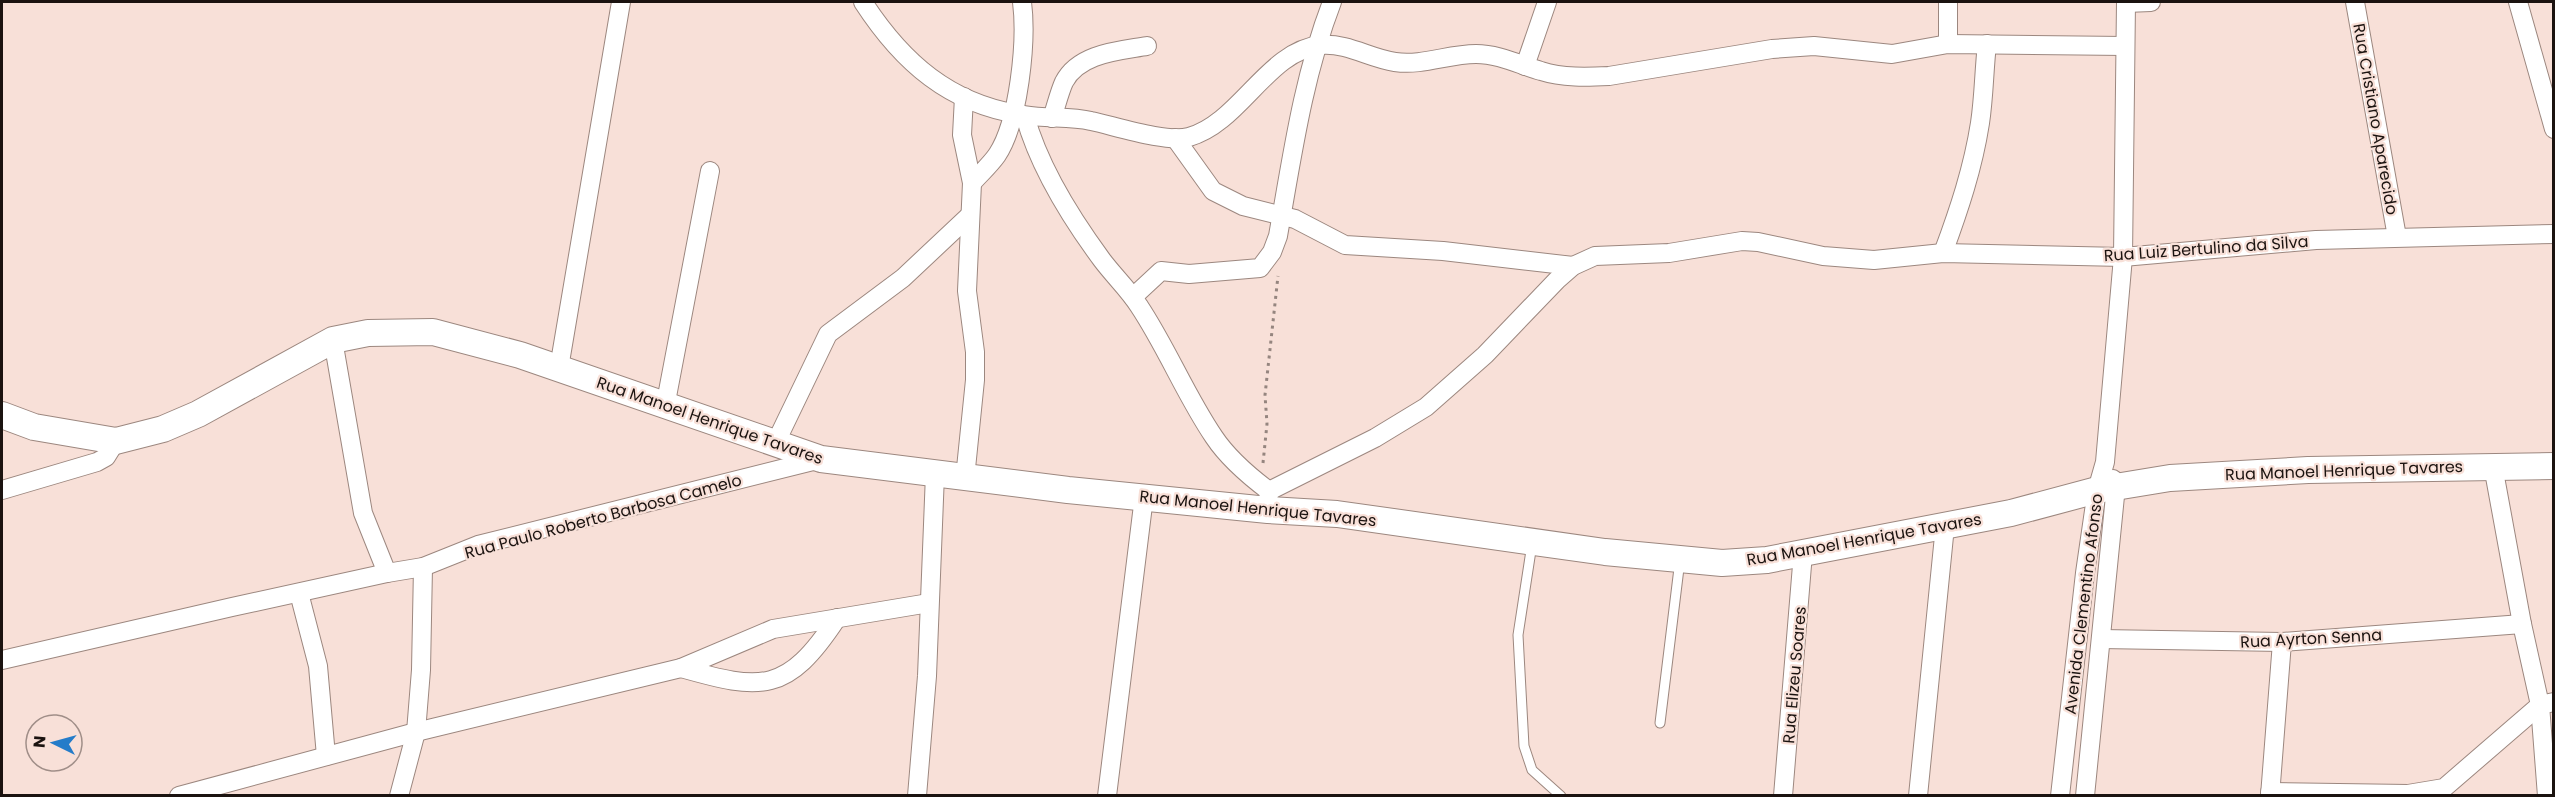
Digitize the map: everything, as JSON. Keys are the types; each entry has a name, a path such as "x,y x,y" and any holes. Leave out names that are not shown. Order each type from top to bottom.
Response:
{"street":[{"path":"559,368 621,2"},
{"path":"863,2 895,45 930,80 964,97 1020,115 1088,120 1174,138 1189,137 1220,120 1287,59 1298,51 1315,46 1345,46 1398,62 1418,63 1477,54 1502,58 1557,74 1609,76 1772,49 1814,46 1892,54 1948,44 2125,46"},
{"path":"1022,2 1020,115 1035,148 1065,203 1103,261 1133,297 1162,341 1215,439 1266,496 1376,438 1426,407 1463,377 1573,266"},
{"path":"1133,297 1161,271 1189,274 1260,268 1272,252 1278,236 1315,46 1332,2"},
{"path":"1524,66 1547,2"},
{"path":"1948,2 1948,44"},
{"path":"2123,256 2126,2 2151,2"},
{"name":"Rua Cristiano Aparecido","path":"2355,2 2397,237"},
{"path":"2518,2 2553,129"},
{"path":"1943,253 1964,197 1974,156 1980,122 1987,44"},
{"path":"1052,118 1064,82 1075,68 1109,53 1147,46"},
{"path":"964,97 962,135 972,183 967,291 975,352 975,380 965,478"},
{"path":"972,183 997,154 1020,115"},
{"path":"1174,138 1213,190 1243,206 1295,219 1345,245 1454,252 1573,266"},
{"path":"665,407 710,171"},
{"path":"775,444 828,334 903,278 970,215"},
{"name":"Rua Luiz Bertulino da Silva","path":"1573,266 1595,256 1607,254 1669,253 1742,241 1758,242 1823,256 1891,259 1943,253 2123,256 2240,245 2397,237 2462,238 2553,234"},
{"name":"Avenida Clementino Afonso","path":"2085,795 2101,639 2107,488 2105,462 2123,256"},
{"name":"Rua Manoel Henrique Tavares","path":"2,415 45,430 116,441 163,429 198,414 333,340 368,333 433,332 477,342 559,368 665,407 820,459 965,478 1144,497 1266,496 1337,514 1680,560 1722,563 1803,553 1945,526 2011,513 2107,488 2235,473 2553,466"},
{"path":"333,340 363,513 387,573"},
{"path":"2,490 97,462 106,457 116,441"},
{"name":"Rua Paulo Roberto Barbosa Camelo","path":"2,660 387,573 423,567 478,545 820,459"},
{"path":"2493,466 2522,624 2547,703 2547,795"},
{"path":"917,795 927,676 935,474"},
{"name":"Avenida Clementino Afonso","path":"2060,795 2107,488"},
{"path":"1107,795 1144,497"},
{"path":"1918,795 1945,526"},
{"name":"Rua Elizeu Soares","path":"1783,795 1803,553"},
{"path":"399,795 416,732 421,670 423,567"},
{"path":"298,593 318,666 326,756"},
{"path":"179,795 416,732 681,668 773,629 929,603"},
{"path":"681,668 724,680 757,684 781,678 808,657 837,618"},
{"name":"Rua Ayrton Senna","path":"2101,639 2282,642 2522,624"},
{"path":"2282,642 2270,794 2430,793 2444,788 2460,776 2492,743 2547,703"}],"lane":[{"path":"1532,541 1518,635 1524,746 1532,770 1561,795"},
{"path":"1660,723 1680,560"}],"path":[{"path":"1266,496 1265,395 1279,272 1272,252"}]}
